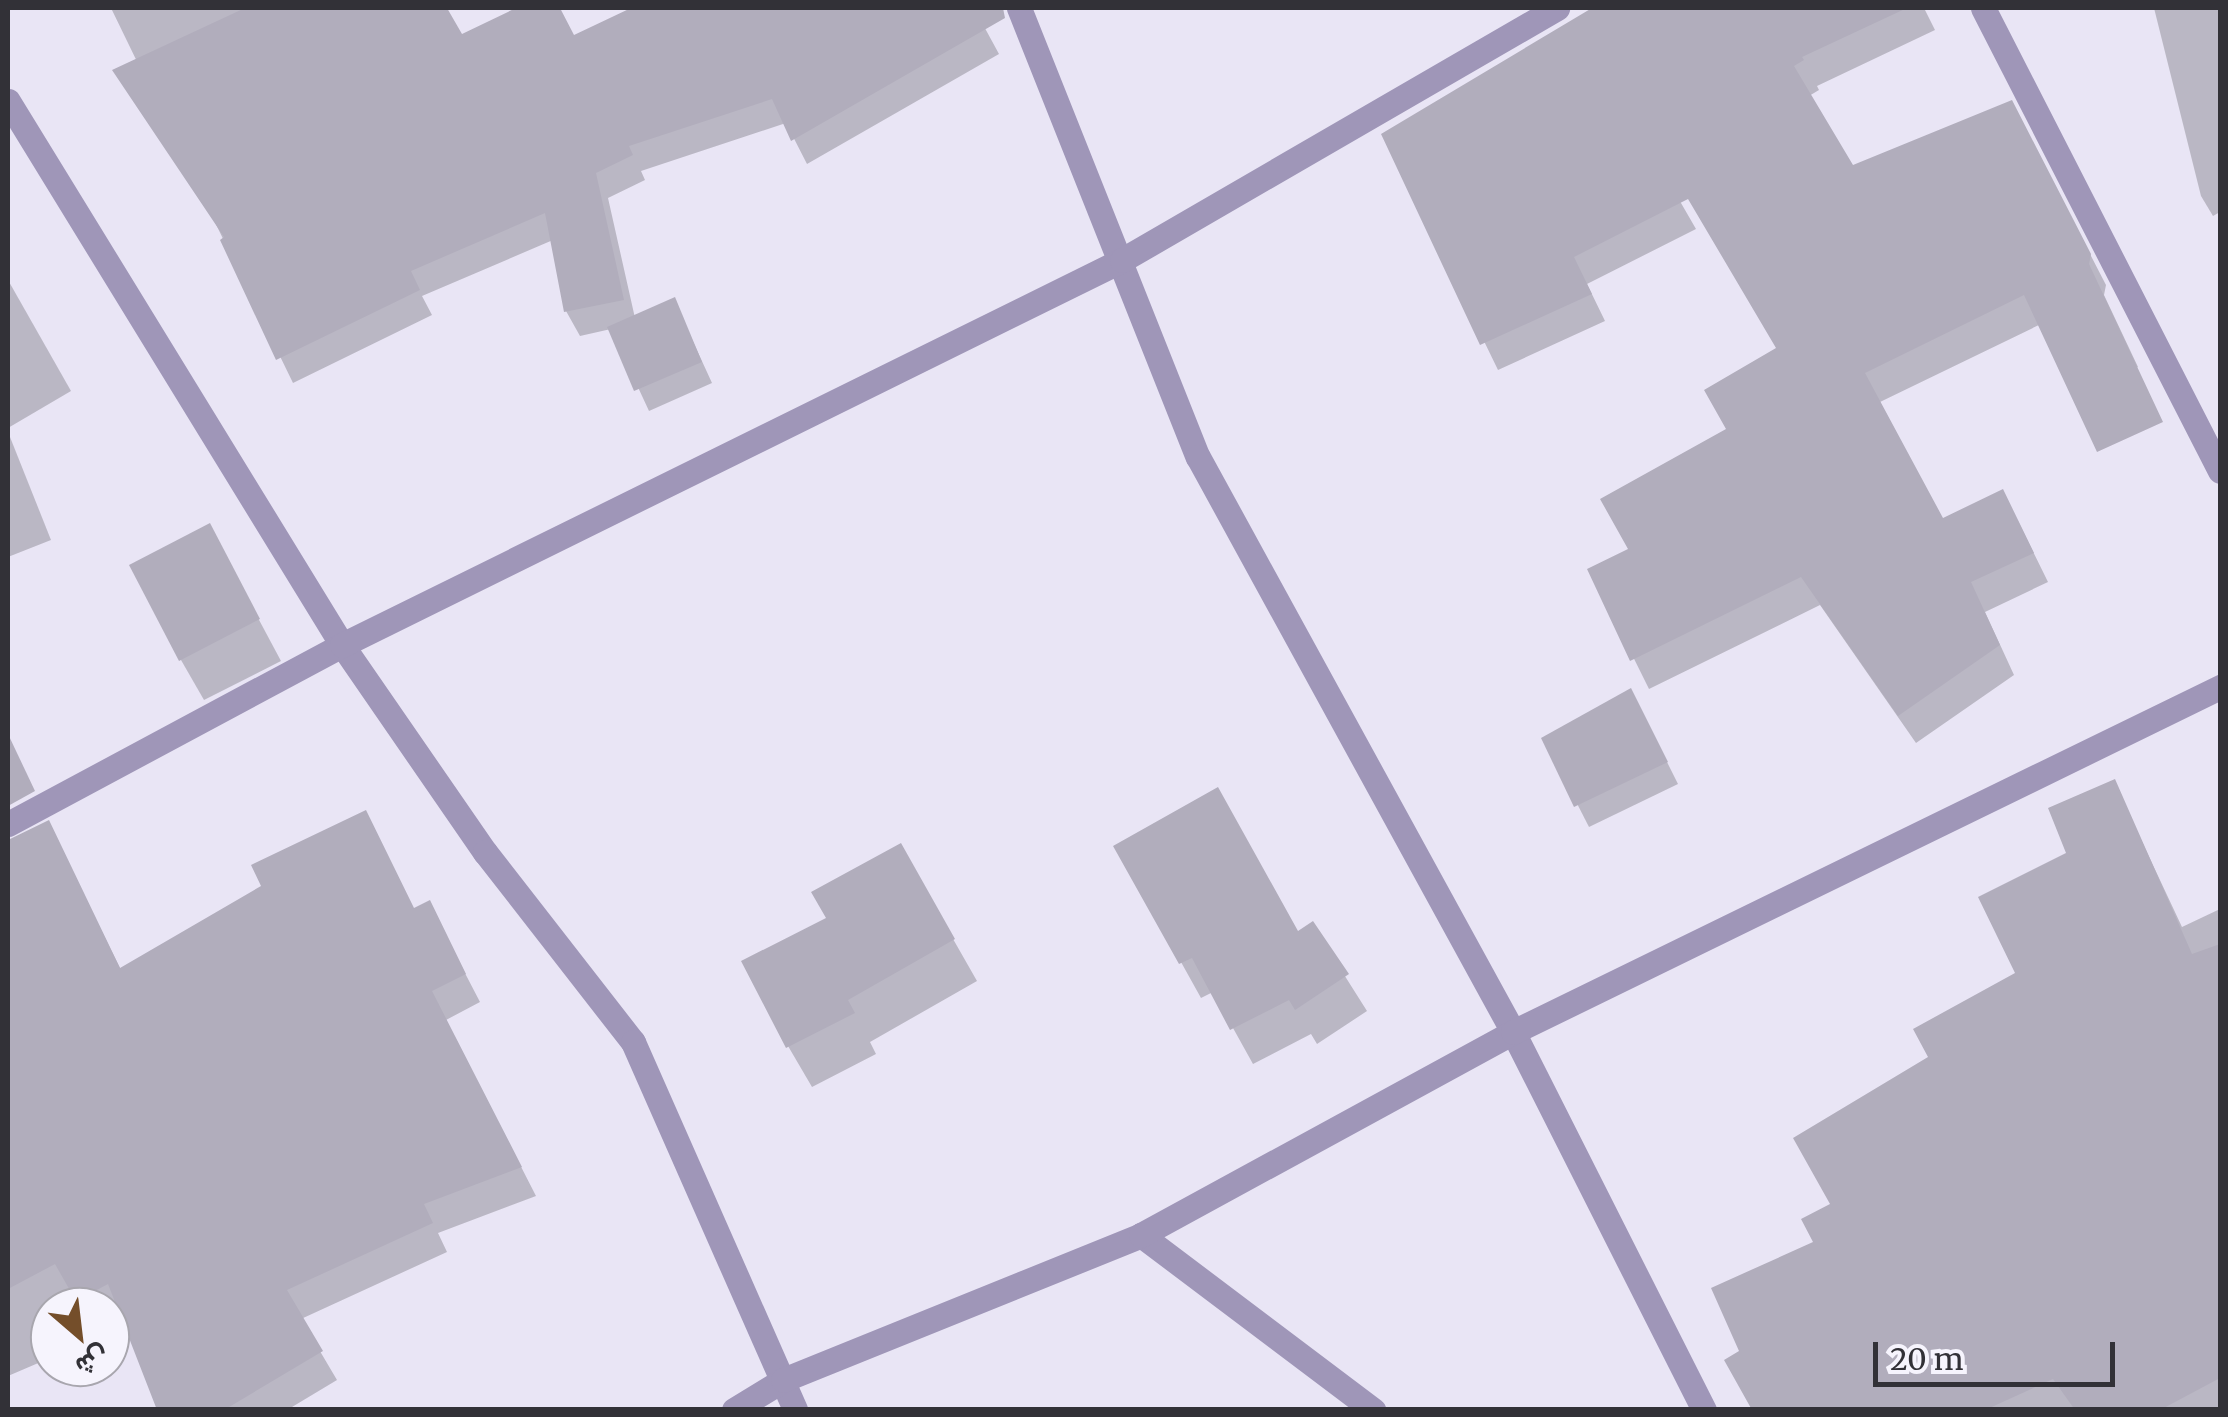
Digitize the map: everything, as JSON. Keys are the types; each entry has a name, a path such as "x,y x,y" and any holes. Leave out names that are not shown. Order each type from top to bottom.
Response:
{"street":[{"path":"1019,8 1198,457 1513,1032 1704,1410"},
{"path":"8,824 342,645 1122,260 1557,8"},
{"path":"1983,8 2220,471"},
{"path":"8,101 342,645 484,852 634,1042 795,1410"},
{"path":"734,1410 783,1380 1141,1235 1513,1032 2220,687"},
{"path":"1141,1235 1373,1410"}],"building":[{"path":"245,8 447,8 462,34 516,8 560,8 574,35 631,8 1003,8 1005,18 791,141 772,99 629,146 633,155 596,173 624,300 564,312 545,213 411,271 420,290 276,360 220,240 224,237 112,70"},
{"path":"1592,8 1907,8 1802,57 1804,60 1794,66 1853,165 2012,100 2091,254 2089,264 2163,422 2097,452 2024,295 1865,373 1943,518 2003,489 2034,553 1971,582 2000,645 1898,716 1801,577 1630,661 1587,569 1628,549 1600,499 1726,429 1704,390 1776,348 1688,199 1574,257 1592,294 1480,345 1381,134"},
{"path":"675,297 702,362 634,391 607,327"},
{"path":"210,523 260,619 179,661 129,565"},
{"path":"1631,688 1668,762 1574,807 1541,738"},
{"path":"8,734 35,791 8,806"},
{"path":"2115,779 2192,954 2220,944 2220,1378 2160,1410 2075,1410 2053,1379 1985,1410 1752,1410 1724,1360 1739,1351 1711,1288 1813,1242 1801,1219 1830,1204 1793,1138 1928,1057 1913,1029 2015,973 1978,897 2066,853 2048,808"},
{"path":"1218,787 1298,931 1313,921 1349,974 1295,1010 1289,1000 1230,1030 1192,958 1179,964 1113,846"},
{"path":"366,810 414,908 430,900 466,974 432,991 522,1167 424,1204 433,1223 287,1290 323,1351 224,1410 157,1410 130,1341 130,1287 108,1284 68,1287 55,1264 8,1289 8,840 49,820 120,968 261,886 251,865"},
{"path":"901,843 955,939 848,1000 855,1013 786,1048 741,961 826,918 811,892"}]}
